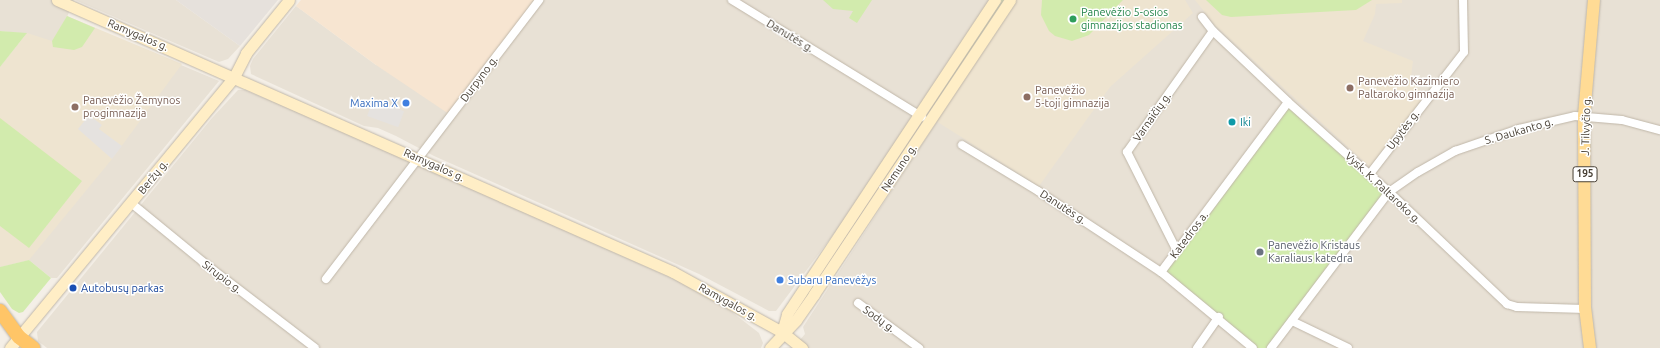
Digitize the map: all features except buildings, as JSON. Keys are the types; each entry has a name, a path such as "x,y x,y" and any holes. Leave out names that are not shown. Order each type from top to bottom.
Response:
{"highway":[{"path":"0,311 15,343 33,348"}],"main road":[{"name":"Ramygalos g.","path":"57,0 419,158 673,272 782,332 802,348"},
{"name":"Beržų g.","path":"15,343 234,77 246,53 289,0"},
{"name":"Nemuno g.","path":"782,332 787,314 995,0"},
{"name":"Nemuno g.","path":"770,348 782,332 805,307 930,122 1010,0"},
{"name":"J. Tilvyčio g.","path":"1590,348 1585,309 1584,116 1594,0"}],"street":[{"name":"Durpyno g.","path":"326,279 539,0"},
{"name":"Danutės g.","path":"732,0 930,122"},
{"name":"Upytės g.","path":"1369,175 1464,52 1463,0"},
{"name":"Vysk. K. Paltaroko g.","path":"1202,17 1213,31 1288,102 1389,192 1507,304 1516,307 1585,309"},
{"name":"Varnaičių g.","path":"1177,252 1127,152 1213,31"},
{"name":"Katedros a.","path":"1161,272 1288,102"},
{"name":"S. Daukanto g.","path":"1389,192 1418,172 1455,151 1519,129 1584,116 1622,120 1660,130"},
{"name":"Danutės g.","path":"962,145 1038,191 1161,272"},
{"path":"1271,348 1389,192"},
{"name":"Sirupio g.","path":"131,203 202,262 315,348"},
{"path":"1161,272 1219,317 1253,348"},
{"name":"Sodų g.","path":"858,303 919,348"},
{"path":"1198,348 1219,317"},
{"path":"1292,321 1348,348"}],"shaded area":[{"name":"Panevėžio Žemynos progimnazija","path":"0,0 74,0 67,17 219,81 57,278 51,278 29,260 0,267 0,67 27,34 0,31"},
{"path":"75,0 176,0 240,46 228,59 219,62"},
{"path":"176,0 278,0 240,46"},
{"path":"301,0 535,0 449,114 376,65 296,6"},
{"path":"535,0 990,0 850,212 776,311 769,311 699,274 434,156 396,136 378,128 364,126 251,74 250,66 253,59 296,6 376,65"},
{"path":"1016,0 1660,0 1660,348 780,348 794,347 805,334 803,327"},
{"name":"Panevėžio 5-toji gimnazija","path":"1016,0 1185,0 1193,13 1110,87 1039,186 936,121"},
{"name":"Panevėžio Kazimiero Paltaroko gimnazija","path":"1195,0 1402,0 1402,3 1376,4 1375,14 1363,41 1413,61 1411,77 1424,98 1370,167 1215,25"},
{"name":"Panevėžio Žemynos progimnazija","path":"67,16 182,64 112,159 29,260 0,267 0,67 27,33 52,41"},
{"path":"238,90 245,90 368,142 678,281 724,306 759,333 763,343 761,348 47,348 38,341 37,332 212,118"},
{"path":"373,100 404,111 398,127 367,116"},
{"path":"89,115 102,125 99,129 122,146 112,159 78,129"}],"green space":[{"path":"823,0 872,0 857,23 849,18 853,11 833,9"},
{"path":"1001,0 1004,0 929,112 928,111"},
{"name":"Panevėžio 5-osios gimnazijos stadionas","path":"1042,0 1123,0 1089,35 1072,41 1055,36 1049,31 1041,15"},
{"path":"1206,0 1372,0 1356,10 1231,17 1222,15"},
{"path":"67,16 95,28 82,47 74,50 53,47 52,41"},
{"path":"0,31 27,33 0,67"},
{"path":"1288,102 1389,192 1271,348 1252,348 1161,272"},
{"path":"0,118 82,181 29,248 0,226"},
{"path":"29,260 51,278 23,312 19,313 12,309 0,292 0,267"}],"place":[{"name":"Panevėžio 5-osios gimnazijos stadionas","path":"1073,19"},
{"name":"Panevėžio Kazimiero Paltaroko gimnazija","path":"1350,88"},
{"name":"Panevėžio 5-toji gimnazija","path":"1027,97"},
{"name":"Maxima X","path":"406,103"},
{"name":"Panevėžio Žemynos progimnazija","path":"75,107"},
{"name":"Iki","path":"1232,122"},
{"name":"Panevėžio Kristaus Karaliaus katedra","path":"1260,252"},
{"name":"Subaru Panevėžys","path":"780,280"},
{"name":"Autobusų parkas","path":"73,288"}]}
